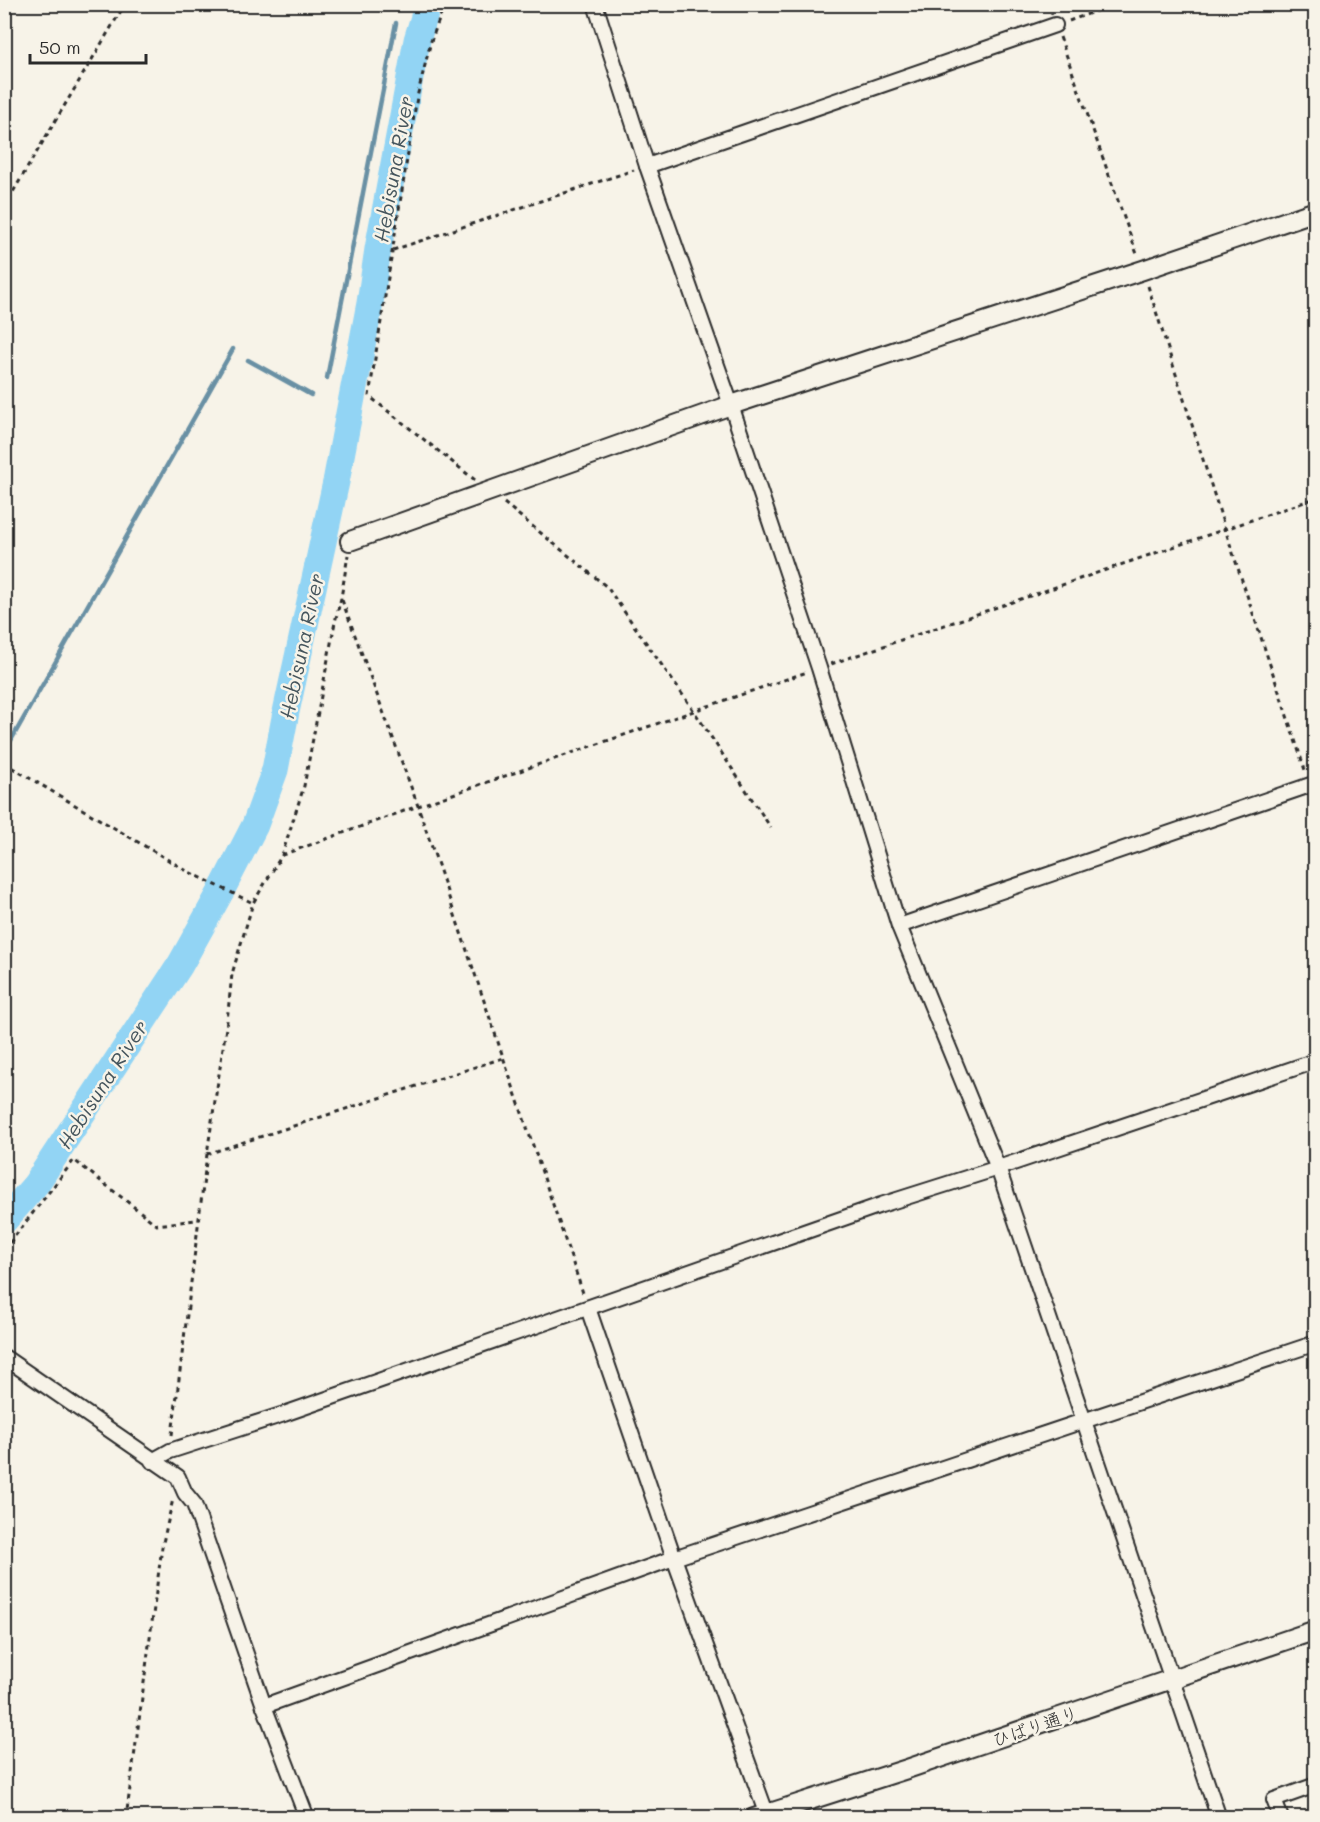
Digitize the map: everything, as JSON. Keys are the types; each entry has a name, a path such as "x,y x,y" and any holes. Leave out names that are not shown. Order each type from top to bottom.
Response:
{"street":[{"path":"595,4 647,166 731,405 819,668 899,926 998,1168 1219,1818"},
{"path":"647,166 1056,25"},
{"path":"350,541 731,405 1316,211"},
{"path":"899,926 1313,784"},
{"path":"152,1461 170,1451 284,1414 881,1205 1316,1061"},
{"path":"588,1308 763,1816"},
{"path":"264,1706 674,1558 1316,1343"},
{"path":"4,1357 178,1477 185,1493 194,1504 264,1706 307,1818"},
{"name":"ひばり通り","path":"763,1816 1316,1630"},
{"path":"1281,1818 1274,1800 1316,1785"}],"path":[{"path":"4,207 125,4"},
{"path":"445,4 431,41 417,97 369,396 607,586 694,711 771,828"},
{"path":"1115,4 1056,25 1143,270 1225,529 1313,784"},
{"path":"393,250 647,166"},
{"path":"282,855 418,806 1316,498"},
{"path":"170,1451 207,1154 228,1021 232,974 253,903 282,855 304,786 350,541"},
{"path":"341,598 418,806 588,1308"},
{"path":"4,763 187,871 253,903"},
{"path":"207,1154 503,1058"},
{"path":"4,1250 74,1160 158,1225 195,1220"},
{"path":"126,1818 162,1547 178,1477"}],"waterway":[{"name":"Hebisuna River","path":"4,1221 36,1184 180,965 255,825 275,770 336,482 417,40 428,4"},
{"path":"327,378 396,23"},
{"path":"5,751 233,349"},
{"path":"248,360 311,395"}]}
